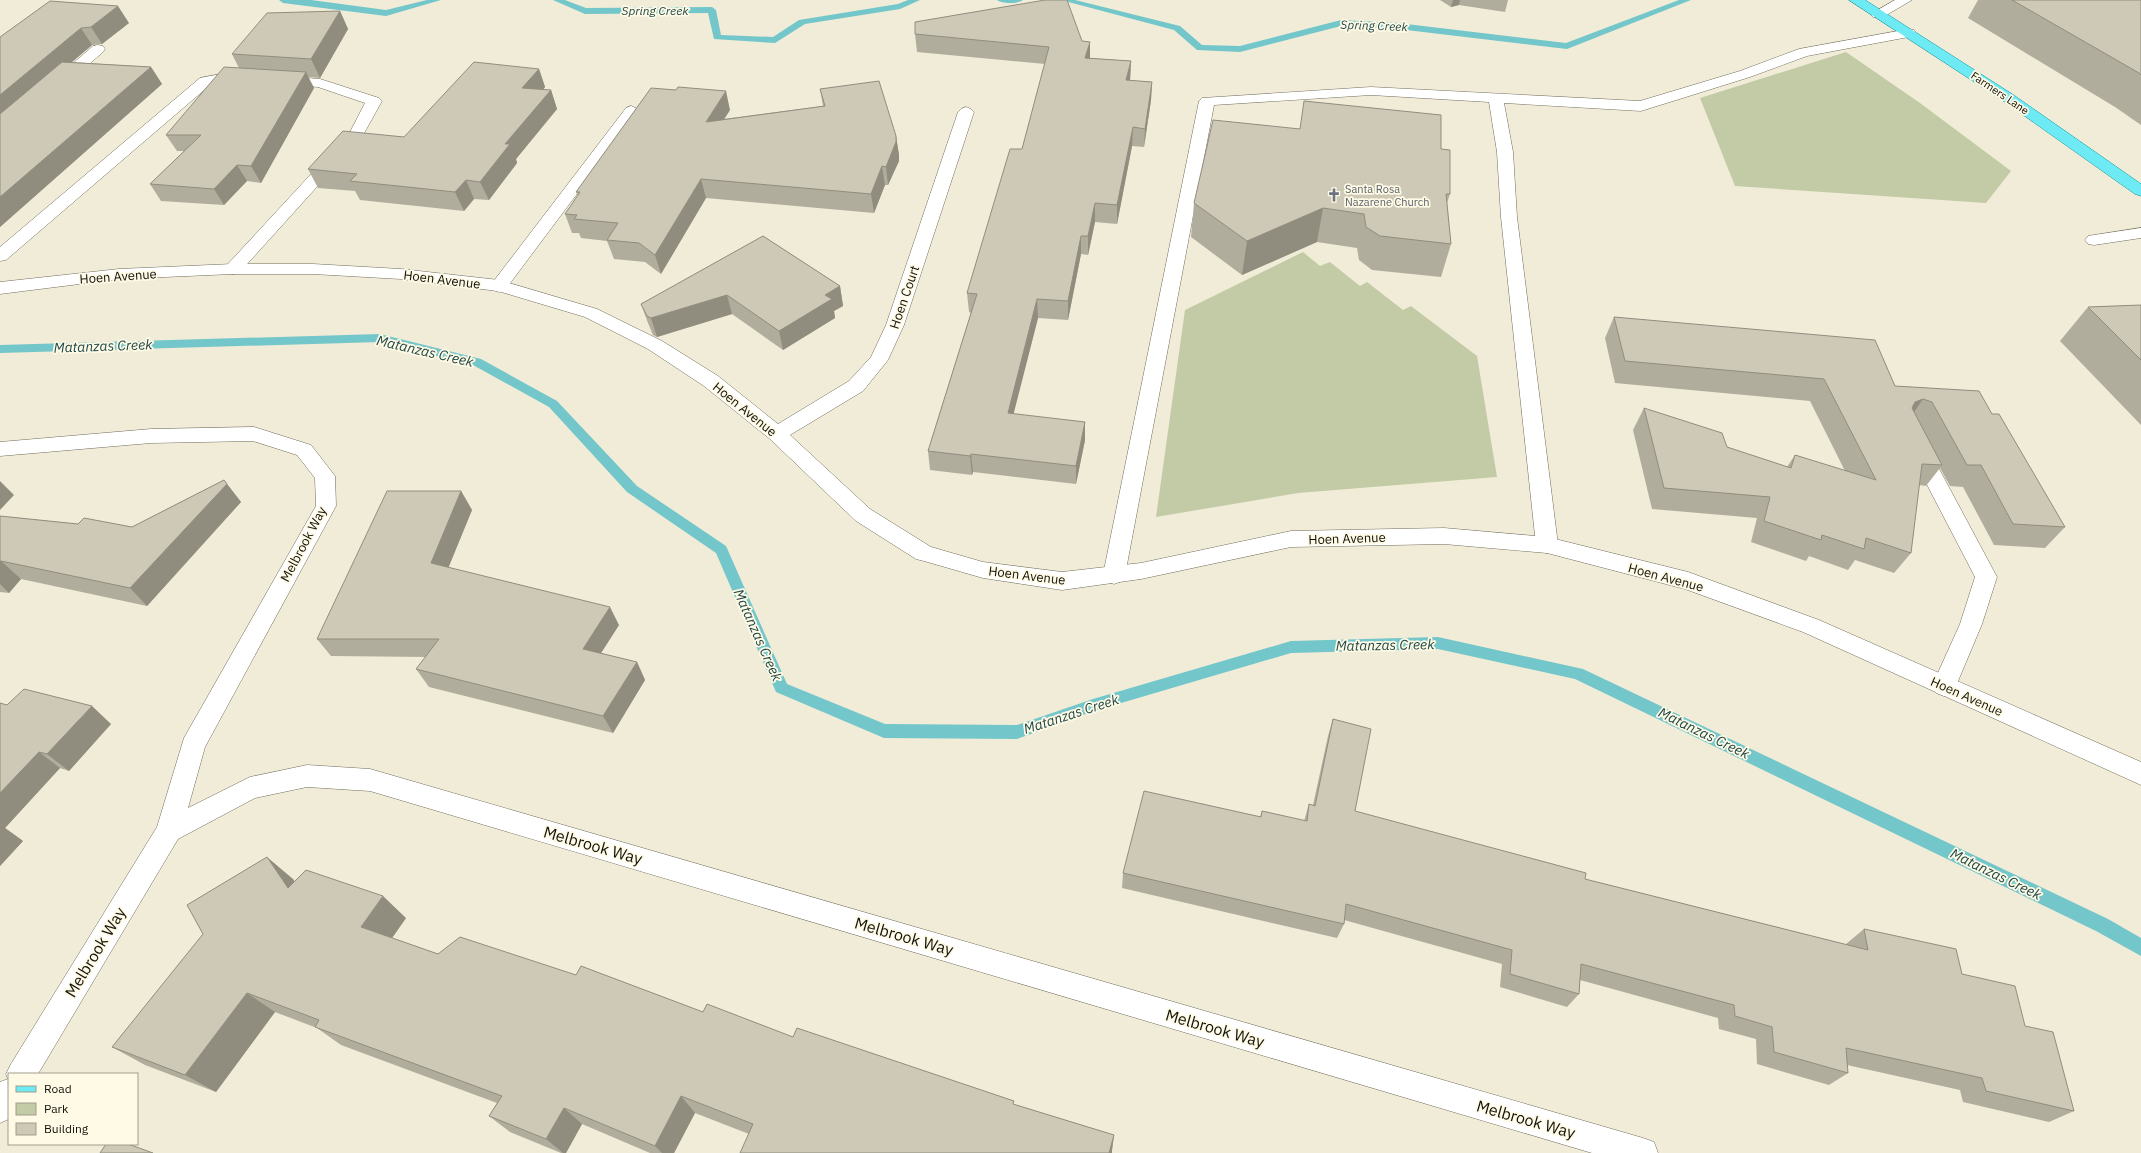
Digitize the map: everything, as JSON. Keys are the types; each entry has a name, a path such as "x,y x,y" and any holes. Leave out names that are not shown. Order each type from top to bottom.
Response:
{"main road":[{"name":"Farmers Lane","path":"1856,0 2014,101 2141,191"}],"street":[{"path":"1878,14 1905,0"},
{"path":"1114,575 1207,101 1370,91 1641,106 1746,74 1804,52 1909,33"},
{"path":"46,94 98,49"},
{"path":"0,256 205,81 226,77 320,83 374,101 357,134 233,269"},
{"path":"1496,98 1506,152 1509,217 1547,545"},
{"path":"499,286 631,111"},
{"name":"Hoen Court","path":"777,434 856,386 879,360 896,325 966,112"},
{"path":"2094,240 2141,233"},
{"name":"Hoen Avenue","path":"0,288 119,274 233,269 313,269 401,274 499,286 591,313 655,345 711,381 777,434 862,515 924,552 983,570 1062,581 1141,571 1291,540 1444,536 1547,545 1688,581 1811,626 2141,774"},
{"path":"1908,429 1986,577 1971,624 1944,686"},
{"name":"Melbrook Way","path":"0,449 27,448 151,436 254,434 304,450 325,476 326,506 193,745 169,831 21,1073"},
{"name":"Melbrook Way","path":"169,831 250,788 307,776 370,780 1643,1153"},
{"path":"0,1108 8,1095"}],"green space":[{"path":"1846,52 1920,103 2011,171 1986,203 1735,186 1700,98"},
{"path":"1303,252 1320,266 1330,262 1360,286 1367,282 1403,310 1411,306 1477,356 1497,477 1298,493 1156,517 1185,310"}],"building":[{"path":"1045,0 1067,0 1082,41 1090,42 1085,58 1131,61 1126,80 1152,82 1145,129 1133,127 1117,205 1095,203 1088,236 1081,236 1068,301 1037,299 1008,413 1085,422 1076,466 971,454 970,456 928,451 977,294 967,293 1010,149 1022,149 1049,47 915,34 915,22"},
{"path":"2012,0 2141,0 2141,75 2139,73"},
{"path":"50,1 118,6 91,27 81,28 0,95 0,37"},
{"path":"340,11 311,59 232,54 267,13"},
{"path":"62,62 151,67 0,197 0,114"},
{"path":"474,62 539,69 522,88 551,90 505,144 510,144 480,182 466,180 455,192 350,181 357,174 308,169 343,131 404,137"},
{"path":"224,67 306,72 251,166 237,165 214,189 150,184 201,135 166,135"},
{"path":"879,81 896,136 896,142 886,167 882,166 871,194 701,179 655,255 639,243 607,240 618,223 574,219 577,215 565,214 580,192 576,192 651,88 676,90 678,87 726,91 706,122 825,106 820,89"},
{"path":"1304,101 1441,115 1441,149 1450,150 1450,194 1446,194 1451,244 1380,236 1366,227 1364,214 1323,208 1247,241 1194,203 1213,120 1300,129"},
{"path":"763,236 840,286 825,295 832,299 779,331 727,295 651,318 647,316 641,304"},
{"path":"2141,305 2141,360 2088,307"},
{"path":"1614,317 1875,340 1895,386 1979,391 1992,414 1999,414 2065,527 2013,524 1981,465 1967,465 1932,402 1923,399 1915,402 1912,408 1942,465 1922,464 1911,553 1866,538 1864,549 1822,535 1821,540 1764,521 1770,497 1664,488 1644,408 1722,433 1727,447 1791,468 1795,455 1876,480 1824,379 1625,361"},
{"path":"224,480 227,484 130,588 0,562 0,516 78,524 84,518 132,527"},
{"path":"387,491 461,491 431,563 610,607 583,649 637,662 603,716 416,669 439,639 317,639"},
{"path":"24,689 92,706 47,754 39,752 0,793 0,703 7,705"},
{"path":"1333,719 1371,729 1355,811 1586,873 1585,879 1868,950 1864,929 1956,949 1962,974 2015,986 2025,1026 2053,1032 2074,1111 1986,1091 1982,1078 1846,1048 1848,1073 1774,1052 1772,1027 1735,1016 1734,1005 1581,964 1579,994 1510,974 1512,950 1346,904 1344,924 1123,873 1144,791 1261,817 1262,811 1307,821 1309,804 1315,806"},
{"path":"267,857 288,888 306,870 383,896 361,927 438,954 460,937 576,975 581,966 703,1012 707,1004 793,1037 797,1028 1014,1101 1013,1104 1114,1135 1109,1153 740,1153 753,1124 681,1096 655,1146 564,1108 546,1139 489,1116 502,1096 315,1027 319,1020 247,993 185,1075 112,1047 203,934 187,905"},
{"path":"105,1145 131,1145 153,1153 100,1153"}],"waterway":[{"name":"Spring Creek","path":"283,0 386,13 437,0"},
{"name":"Spring Creek","path":"557,0 585,11 712,10 717,37 775,40 802,22 900,6 916,0"},
{"name":"Spring Creek","path":"1001,0 1019,0"},
{"name":"Spring Creek","path":"1065,0 1177,28 1200,48 1240,49 1341,23 1398,26 1567,46 1687,0"},
{"name":"Matanzas Creek","path":"0,349 380,338 477,362 553,404 632,489 721,550 781,688 884,731 1017,732 1093,705 1291,647 1438,643 1578,673 2102,925 2141,948"}],"place":[{"name":"Santa Rosa Nazarene Church","path":"1334,195"}]}
